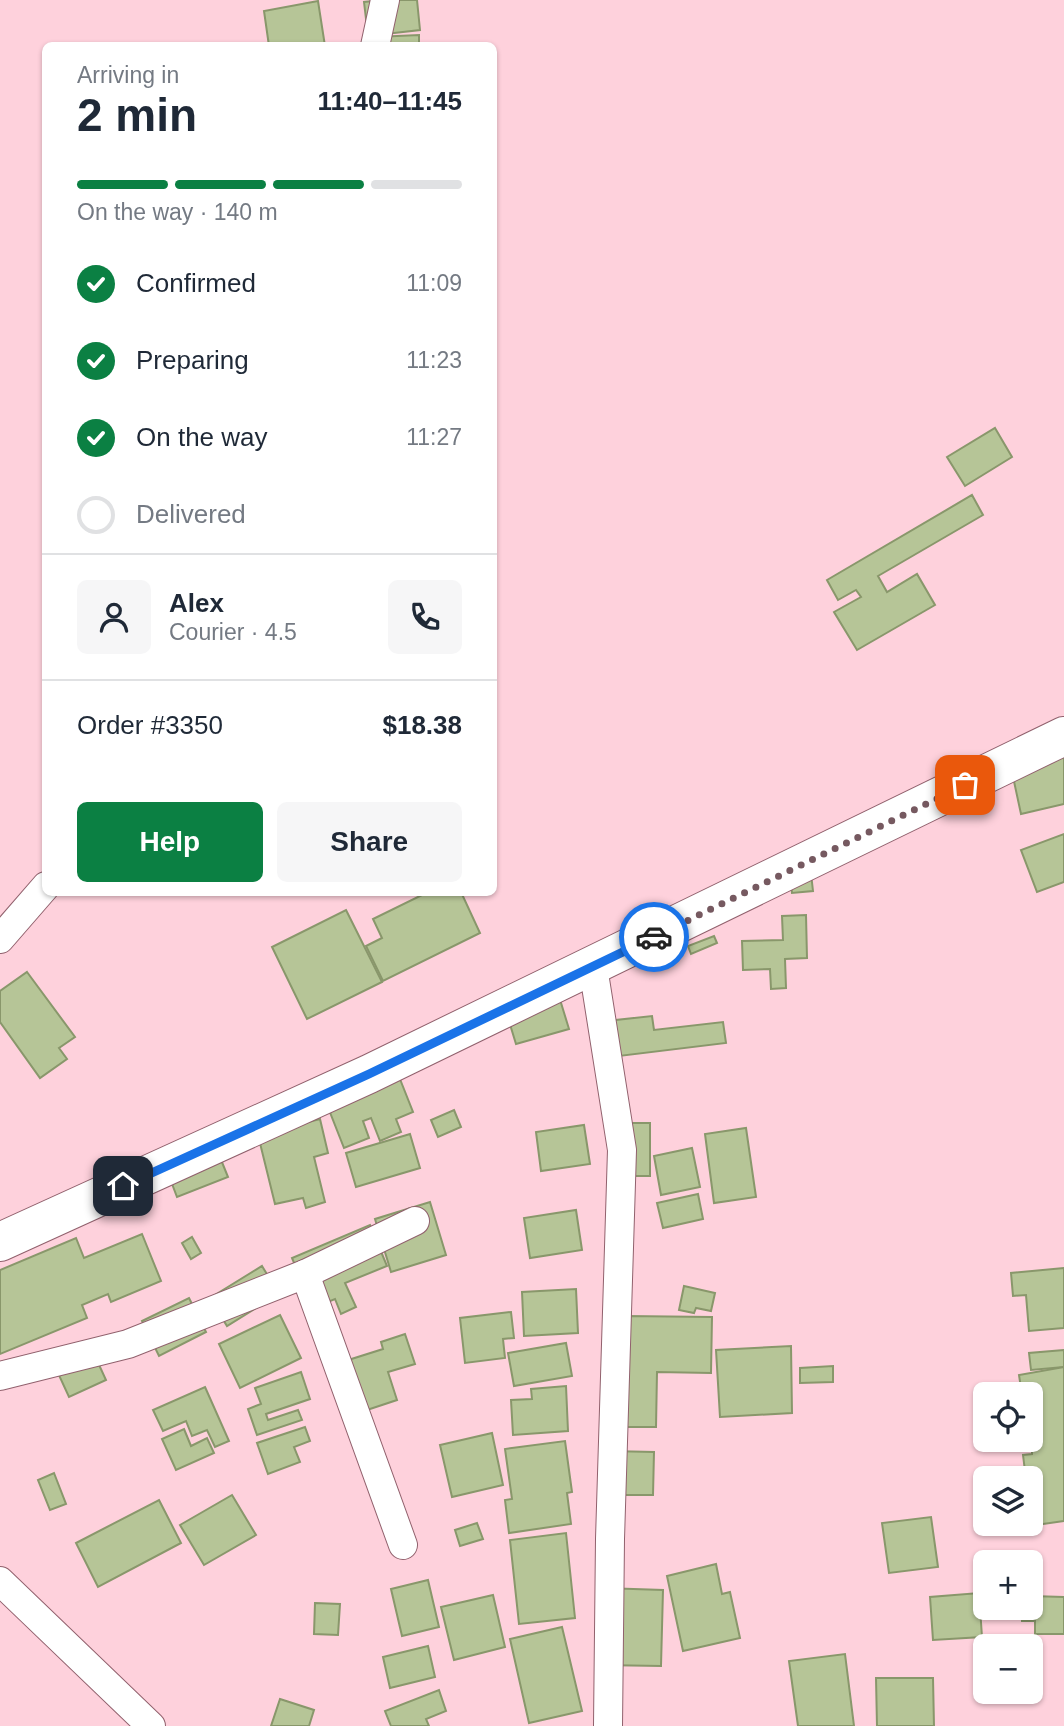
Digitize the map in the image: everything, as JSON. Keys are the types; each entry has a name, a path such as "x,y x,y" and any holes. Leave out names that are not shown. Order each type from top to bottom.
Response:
{"main road":[{"path":"0,1242 369,1074 1064,736"}],"street":[{"path":"376,42 385,0"},
{"path":"0,939 42,892"},
{"path":"593,967 622,1150 610,1539 608,1726"},
{"path":"0,1376 128,1344 305,1274 415,1221"},
{"path":"305,1274 403,1545"},
{"path":"0,1581 149,1725"}],"building":[{"path":"417,0 420,30 368,36 364,2"},
{"path":"318,1 324,42 268,42 264,11"},
{"path":"419,35 419,42 375,42 375,37"},
{"path":"995,428 1012,457 965,486 947,457"},
{"path":"972,495 983,515 878,576 887,592 917,574 935,605 857,650 834,612 861,597 856,590 838,600 827,580"},
{"path":"1064,747 1064,804 1021,814 1009,758"},
{"path":"1064,834 1064,882 1037,892 1021,850"},
{"path":"810,865 813,891 792,893 789,867"},
{"path":"420,896 463,896 480,933 383,981 366,946 382,938 373,919"},
{"path":"346,910 382,982 307,1019 272,947"},
{"path":"806,915 807,958 785,959 786,988 771,989 770,969 743,970 742,941 783,940 782,916"},
{"path":"714,936 717,943 691,954 688,946"},
{"path":"27,972 75,1037 59,1048 67,1059 40,1078 0,1022 0,991"},
{"path":"558,993 569,1029 516,1044 505,1008"},
{"path":"652,1016 654,1030 723,1022 726,1043 611,1057 607,1021"},
{"path":"394,1064 413,1112 396,1119 401,1132 380,1141 371,1118 363,1121 369,1138 344,1148 322,1092"},
{"path":"454,1110 461,1127 438,1137 431,1120"},
{"path":"320,1119 328,1153 314,1157 325,1202 306,1208 303,1198 275,1204 258,1135"},
{"path":"612,1123 650,1123 650,1176 612,1176"},
{"path":"584,1125 590,1164 541,1171 536,1132"},
{"path":"746,1128 756,1197 714,1203 705,1134"},
{"path":"410,1134 420,1168 356,1187 346,1153"},
{"path":"213,1140 228,1177 177,1197 163,1160"},
{"path":"692,1148 700,1187 661,1195 654,1156"},
{"path":"698,1194 703,1219 663,1228 657,1203"},
{"path":"430,1202 446,1255 391,1272 375,1219"},
{"path":"576,1210 582,1250 530,1258 524,1218"},
{"path":"370,1225 387,1266 345,1283 356,1307 341,1314 335,1299 313,1308 292,1258"},
{"path":"142,1234 161,1281 111,1302 108,1294 82,1305 87,1318 0,1354 0,1270 76,1238 84,1258"},
{"path":"192,1237 201,1253 191,1259 182,1243"},
{"path":"262,1266 279,1294 227,1326 210,1298"},
{"path":"1064,1268 1064,1328 1029,1331 1026,1295 1013,1296 1011,1273"},
{"path":"684,1286 715,1293 711,1311 696,1308 694,1313 679,1310"},
{"path":"576,1289 578,1333 524,1336 522,1292"},
{"path":"189,1298 206,1332 159,1356 142,1321"},
{"path":"511,1312 514,1338 503,1339 505,1358 465,1363 460,1318"},
{"path":"280,1315 301,1358 240,1388 219,1344"},
{"path":"626,1316 712,1317 711,1373 657,1372 656,1427 603,1427"},
{"path":"405,1334 415,1364 388,1372 397,1400 358,1413 342,1362 383,1349 381,1342"},
{"path":"89,1343 106,1380 69,1397 52,1360"},
{"path":"566,1343 572,1376 514,1386 508,1353"},
{"path":"791,1346 792,1413 720,1417 716,1350"},
{"path":"1064,1350 1064,1367 1031,1370 1029,1353"},
{"path":"833,1366 833,1382 800,1383 800,1368"},
{"path":"1064,1367 1064,1521 1043,1524 1043,1466 1024,1466 1023,1455 1043,1452 1043,1382 1020,1382 1019,1375"},
{"path":"301,1372 310,1399 266,1414 268,1420 298,1410 302,1420 257,1435 248,1409 261,1404 255,1388"},
{"path":"566,1386 568,1431 513,1435 511,1400 532,1399 531,1389"},
{"path":"205,1387 229,1441 215,1447 207,1430 192,1436 186,1421 163,1431 153,1410"},
{"path":"305,1427 310,1441 294,1447 300,1462 268,1474 257,1443"},
{"path":"184,1429 191,1446 207,1438 214,1453 176,1470 162,1439"},
{"path":"492,1433 503,1485 452,1497 440,1445"},
{"path":"565,1441 572,1492 567,1493 571,1524 509,1533 505,1500 512,1499 505,1449"},
{"path":"609,1451 654,1452 653,1495 608,1495"},
{"path":"54,1473 66,1504 50,1510 38,1480"},
{"path":"232,1495 256,1535 204,1565 180,1525"},
{"path":"159,1500 181,1543 98,1587 76,1543"},
{"path":"931,1517 938,1567 889,1573 882,1523"},
{"path":"477,1523 483,1539 460,1546 455,1530"},
{"path":"566,1533 575,1618 519,1624 510,1540"},
{"path":"716,1564 722,1594 730,1592 740,1638 683,1651 667,1576"},
{"path":"428,1580 439,1627 402,1636 391,1589"},
{"path":"603,1588 663,1590 661,1666 601,1665"},
{"path":"973,1593 973,1620 981,1620 982,1634 973,1634 973,1638 933,1640 930,1597"},
{"path":"493,1595 505,1647 454,1660 441,1607"},
{"path":"1043,1596 1064,1597 1064,1634 1035,1634 1035,1621 1022,1621 1043,1620"},
{"path":"315,1603 340,1604 338,1635 314,1634"},
{"path":"562,1627 582,1711 529,1723 510,1639"},
{"path":"428,1646 435,1677 390,1688 383,1657"},
{"path":"845,1654 854,1726 798,1726 789,1661"},
{"path":"876,1678 933,1678 934,1726 877,1726"},
{"path":"439,1690 446,1711 426,1719 429,1726 391,1726 385,1711"},
{"path":"280,1699 314,1710 309,1726 271,1726"}],"way so far":[{"path":"654,937 965,785"}],"route":[{"path":"123,1186 369,1074 654,937"}]}
